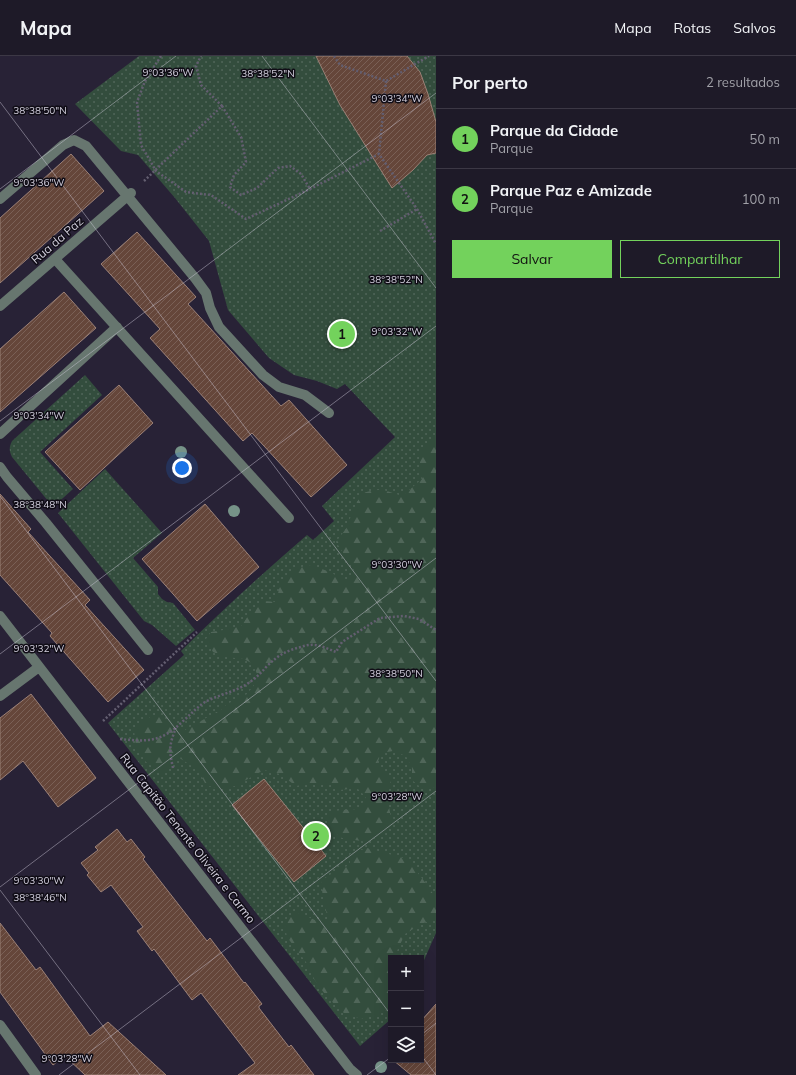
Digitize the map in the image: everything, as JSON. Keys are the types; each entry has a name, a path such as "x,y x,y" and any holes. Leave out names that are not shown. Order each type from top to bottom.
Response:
{"street":[{"path":"0,199 63,145 74,140 86,146 129,195 195,278 206,293 210,308 219,327 263,375 279,387 305,395 329,413"},
{"name":"Rua da Paz","path":"0,306 129,195"},
{"path":"55,259 289,518"},
{"path":"0,434 117,327"},
{"path":"0,467 7,478 46,523 148,650"},
{"name":"Rua Capitão Tenente Oliveira e Carmo","path":"0,616 40,666 351,1073"},
{"path":"0,696 40,666"},
{"path":"0,1025 36,1075"}],"path":[{"path":"161,56 145,81 137,102 141,145 156,171 186,192 211,195 246,220 379,154"},
{"path":"201,56 196,66 201,85 222,106 241,136 246,162 234,175 230,186 241,195 257,188 278,168 290,166 301,174 310,189"},
{"path":"334,56 340,65 386,81 429,56"},
{"path":"386,81 379,154 416,209 436,244"},
{"path":"129,195 156,171 222,106"},
{"path":"380,231 416,209"},
{"path":"120,739 138,741 153,740 167,735 203,703 246,685 258,677 276,658 286,651 310,644 336,652 342,642 380,618 404,616 418,619 436,630"},
{"path":"101,723 197,632"},
{"path":"173,768 170,753 170,742 176,727"}],"green space":[{"path":"139,56 436,56 436,933 424,960 424,955 388,955 388,1022 360,1046 108,723 184,655 181,651 259,577 307,535 313,540 334,521 322,506 395,437 345,384 337,389 317,381 294,375 269,358 228,310 209,241 138,155 121,151 75,104"},
{"path":"85,375 102,395 40,452 73,489 53,507 12,457 10,445 12,441"},
{"path":"433,441 436,441 435,787 424,790 412,780 412,768 406,756 393,751 381,753 377,764 391,781 385,795 392,823 385,828 380,835 368,842 342,838 329,829 328,812 359,809 366,797 357,788 340,790 332,783 311,783 296,786 280,774 264,770 235,786 220,789 206,785 198,770 178,757 167,770 160,772 146,762 136,747 134,730 143,722 153,715 172,721 185,730 222,709 227,704 247,694 259,679 253,664 244,659 226,657 213,652 206,639 211,632 241,626 248,616 264,601 276,602 280,585 293,570 311,565 330,572 348,582 354,569 336,542 348,526 357,502 363,493 374,490 383,490 402,496 422,479 420,452"},
{"path":"105,469 162,533 133,558 158,587 158,594 162,599 173,603 195,630 176,646 152,625 144,621 58,513"},
{"path":"367,848 407,859 436,898 436,916 432,920 421,924 405,934 396,955 388,955 388,1010 379,1014 361,1019 345,1014 327,997 314,979 306,962 287,937 284,921 296,912 315,920 328,919 321,881 337,870 350,865 350,854"}],"building":[{"path":"316,56 407,56 420,72 428,94 436,122 436,153 427,155 413,170 392,188 340,105"},
{"path":"71,154 104,191 0,283 0,218"},
{"path":"137,232 196,297 188,304 281,406 289,400 347,465 311,497 252,433 243,441 150,338 160,329 101,264"},
{"path":"64,292 96,328 0,412 0,349"},
{"path":"119,385 153,423 80,490 45,452"},
{"path":"0,494 31,529 28,532 90,600 85,605 144,670 108,702 50,636 52,633 0,575"},
{"path":"205,504 259,567 197,621 142,559"},
{"path":"31,694 96,778 58,807 23,761 0,780 0,718"},
{"path":"264,779 326,856 294,882 232,805"},
{"path":"117,829 127,842 131,839 145,857 143,859 207,941 210,938 244,983 245,982 262,1004 259,1008 289,1047 291,1045 314,1075 238,1075 255,1063 201,993 192,1000 154,949 152,951 137,931 143,927 111,885 101,892 87,875 89,873 81,863 98,850 95,847"},
{"path":"0,923 36,970 40,967 90,1036 108,1022 166,1075 85,1075 65,1056 53,1065 0,992"},
{"path":"436,1004 436,1075 411,1075 397,1063 424,1063 424,1018"}],"place":[{"name":"Parque da Cidade","path":"342,334"},
{"name":"Parque Paz e Amizade","path":"316,836"}]}
